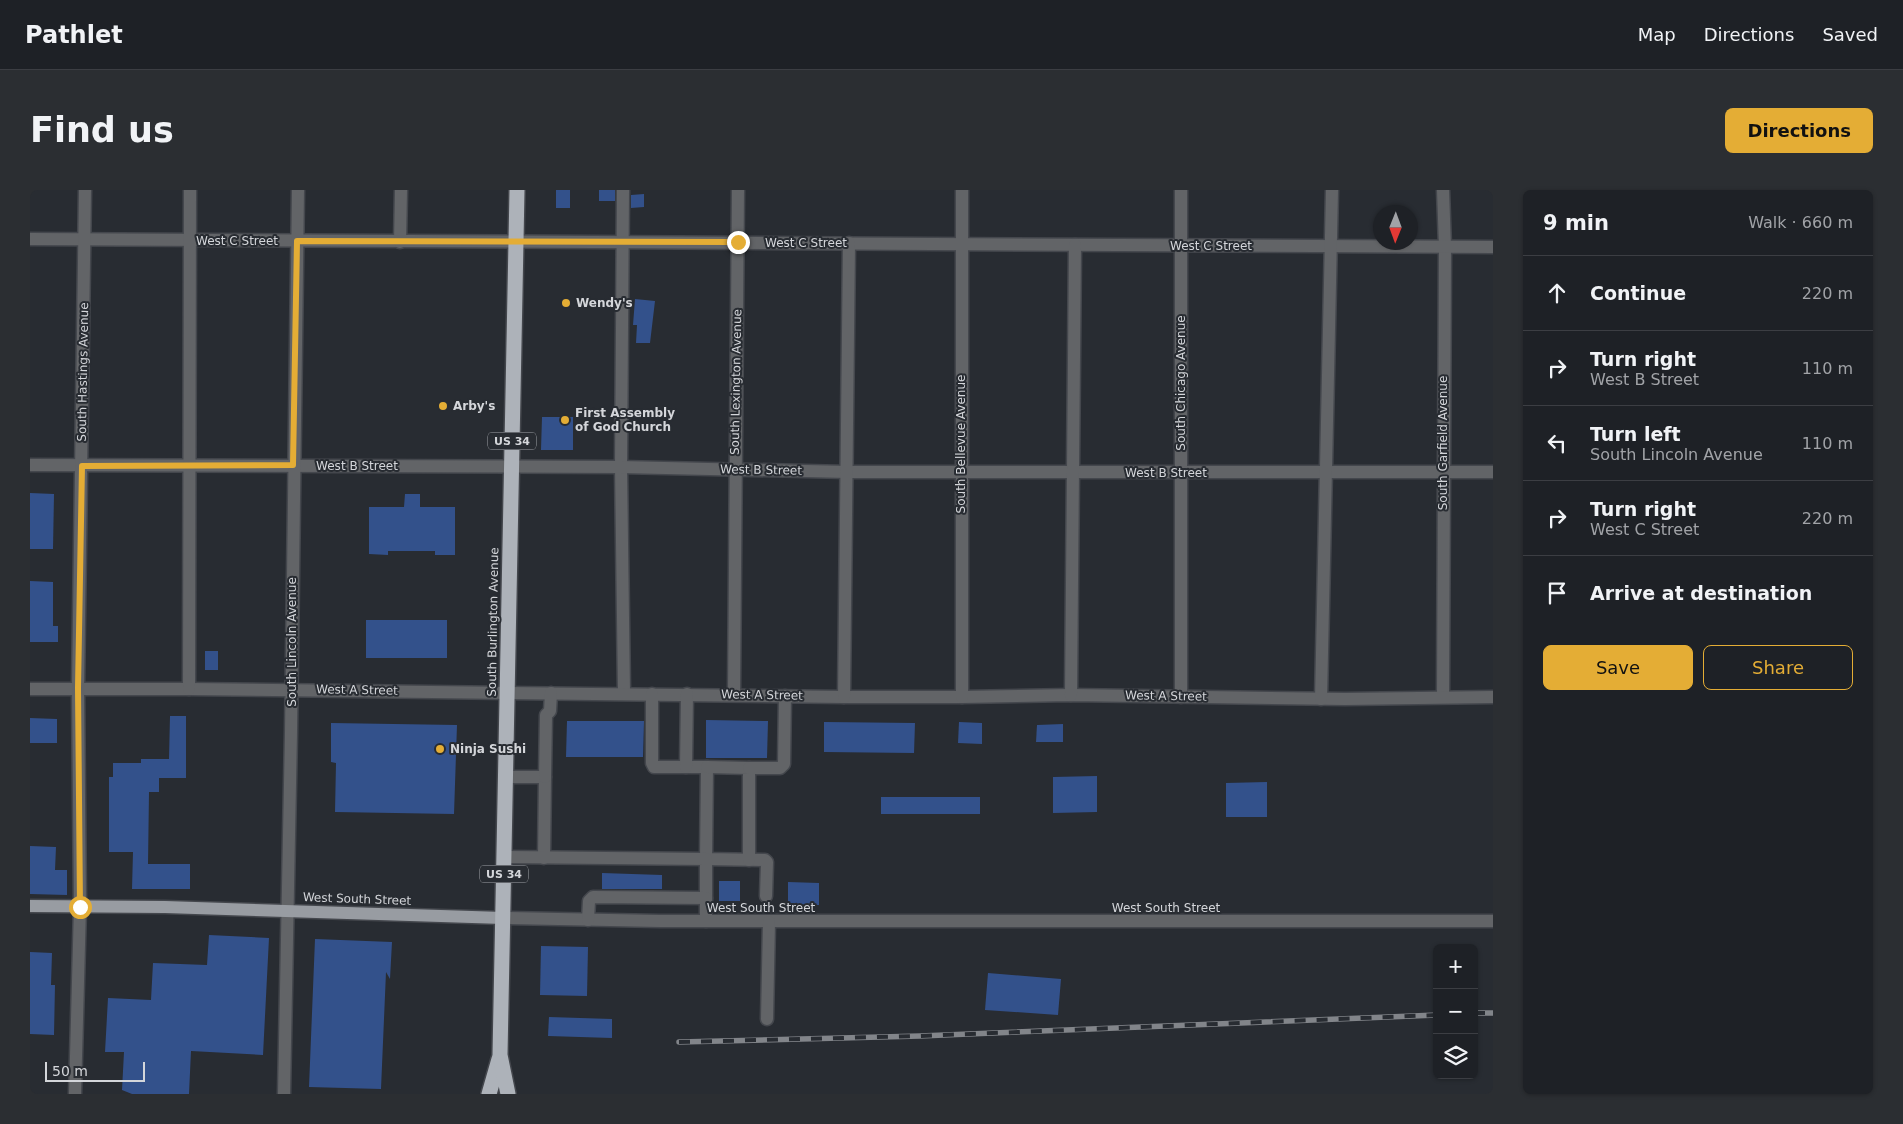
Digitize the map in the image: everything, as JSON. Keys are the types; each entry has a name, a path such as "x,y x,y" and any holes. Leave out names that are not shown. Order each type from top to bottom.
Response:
{"highway":[{"name":"South Burlington Avenue","path":"500,1055 517,190"},
{"name":"US 34","path":"489,1094 500,1055"},
{"name":"US 34","path":"500,1055 508,1094"}],"main road":[{"name":"West South Street","path":"30,906 288,910 503,918"}],"street":[{"name":"South Hastings Avenue","path":"75,1094 80,907 78,688 85,190"},
{"path":"189,688 190,190"},
{"name":"South Lincoln Avenue","path":"284,1094 292,690 293,465 298,190"},
{"path":"400,242 401,190"},
{"path":"623,190 621,467 624,694"},
{"name":"South Lexington Avenue","path":"734,694 738,190"},
{"name":"South Bellevue Avenue","path":"962,190 962,697"},
{"name":"South Chicago Avenue","path":"1181,190 1181,697"},
{"path":"1321,699 1332,190"},
{"name":"South Garfield Avenue","path":"1443,190 1445,247 1443,697"},
{"name":"West C Street","path":"30,240 516,243 623,241 1493,247"},
{"path":"844,697 848,472 849,243"},
{"path":"1071,695 1075,245"},
{"name":"West B Street","path":"30,465 621,467 848,472 1325,474 1493,472"},
{"name":"West A Street","path":"30,689 189,688 844,697 1071,695 1321,699 1493,697"},
{"path":"544,858 546,715 550,711 551,693"},
{"path":"652,694 652,763 654,767 780,768 784,764 785,696"},
{"path":"686,767 687,694"},
{"path":"706,767 706,921"},
{"path":"749,768 749,860"},
{"path":"505,777 545,777"},
{"path":"504,857 765,860 767,862 766,896"},
{"path":"588,920 589,901 593,897 706,898"},
{"name":"West South Street","path":"503,918 769,922 1493,921"},
{"path":"767,1019 769,922"}],"building":[{"path":"556,190 570,190 570,208 556,208"},
{"path":"599,190 615,190 615,201 599,201"},
{"path":"644,194 644,207 631,208 631,195"},
{"path":"635,299 655,301 650,343 636,343 637,325 633,325"},
{"path":"542,417 573,417 573,450 541,450"},
{"path":"30,493 54,494 53,549 30,549"},
{"path":"405,494 420,494 420,507 455,507 455,555 435,555 435,551 388,551 388,555 369,554 369,507 404,507"},
{"path":"30,581 53,582 53,626 58,626 58,642 30,642"},
{"path":"366,620 447,620 447,658 366,658"},
{"path":"205,651 218,651 218,670 205,670"},
{"path":"170,716 186,716 186,778 159,778 159,792 149,792 148,864 190,864 190,889 132,889 133,852 109,852 109,777 113,777 113,763 141,763 141,759 169,759"},
{"path":"30,718 57,719 57,743 30,743"},
{"path":"706,720 768,721 767,758 706,758"},
{"path":"567,721 644,721 643,757 566,757"},
{"path":"824,722 915,723 914,753 824,752"},
{"path":"959,722 982,723 982,744 958,743"},
{"path":"331,723 457,725 454,814 335,812 336,763 331,762"},
{"path":"1063,724 1063,742 1036,742 1037,725"},
{"path":"1097,776 1097,812 1053,813 1053,777"},
{"path":"1267,782 1267,817 1226,817 1226,783"},
{"path":"881,797 980,797 980,814 881,814"},
{"path":"30,846 56,847 55,870 67,870 67,895 30,894"},
{"path":"602,873 662,875 662,889 602,889"},
{"path":"719,881 740,881 740,901 719,901"},
{"path":"788,882 819,883 819,905 788,905"},
{"path":"209,935 269,938 263,1055 191,1051 189,1094 132,1094 122,1090 124,1052 105,1052 108,998 151,1000 153,963 207,965"},
{"path":"315,939 392,942 390,979 386,972 381,1089 309,1087"},
{"path":"541,946 588,947 587,996 540,995"},
{"path":"30,952 52,953 51,985 55,985 54,1035 30,1034"},
{"path":"988,973 1061,979 1058,1015 985,1010"},
{"path":"549,1017 612,1019 612,1038 548,1036"}],"railway":[{"path":"1478,1013 1493,1013"},
{"path":"679,1042 920,1036 1433,1015"}],"place":[{"name":"Wendy's","path":"566,303"},
{"name":"Arby's","path":"443,406"},
{"name":"First Assembly of God Church","path":"565,420"},
{"name":"Ninja Sushi","path":"440,749"}],"route":[{"path":"80,907 78,688 82,466 293,465 297,241 516,243 623,241 738,242"}]}
